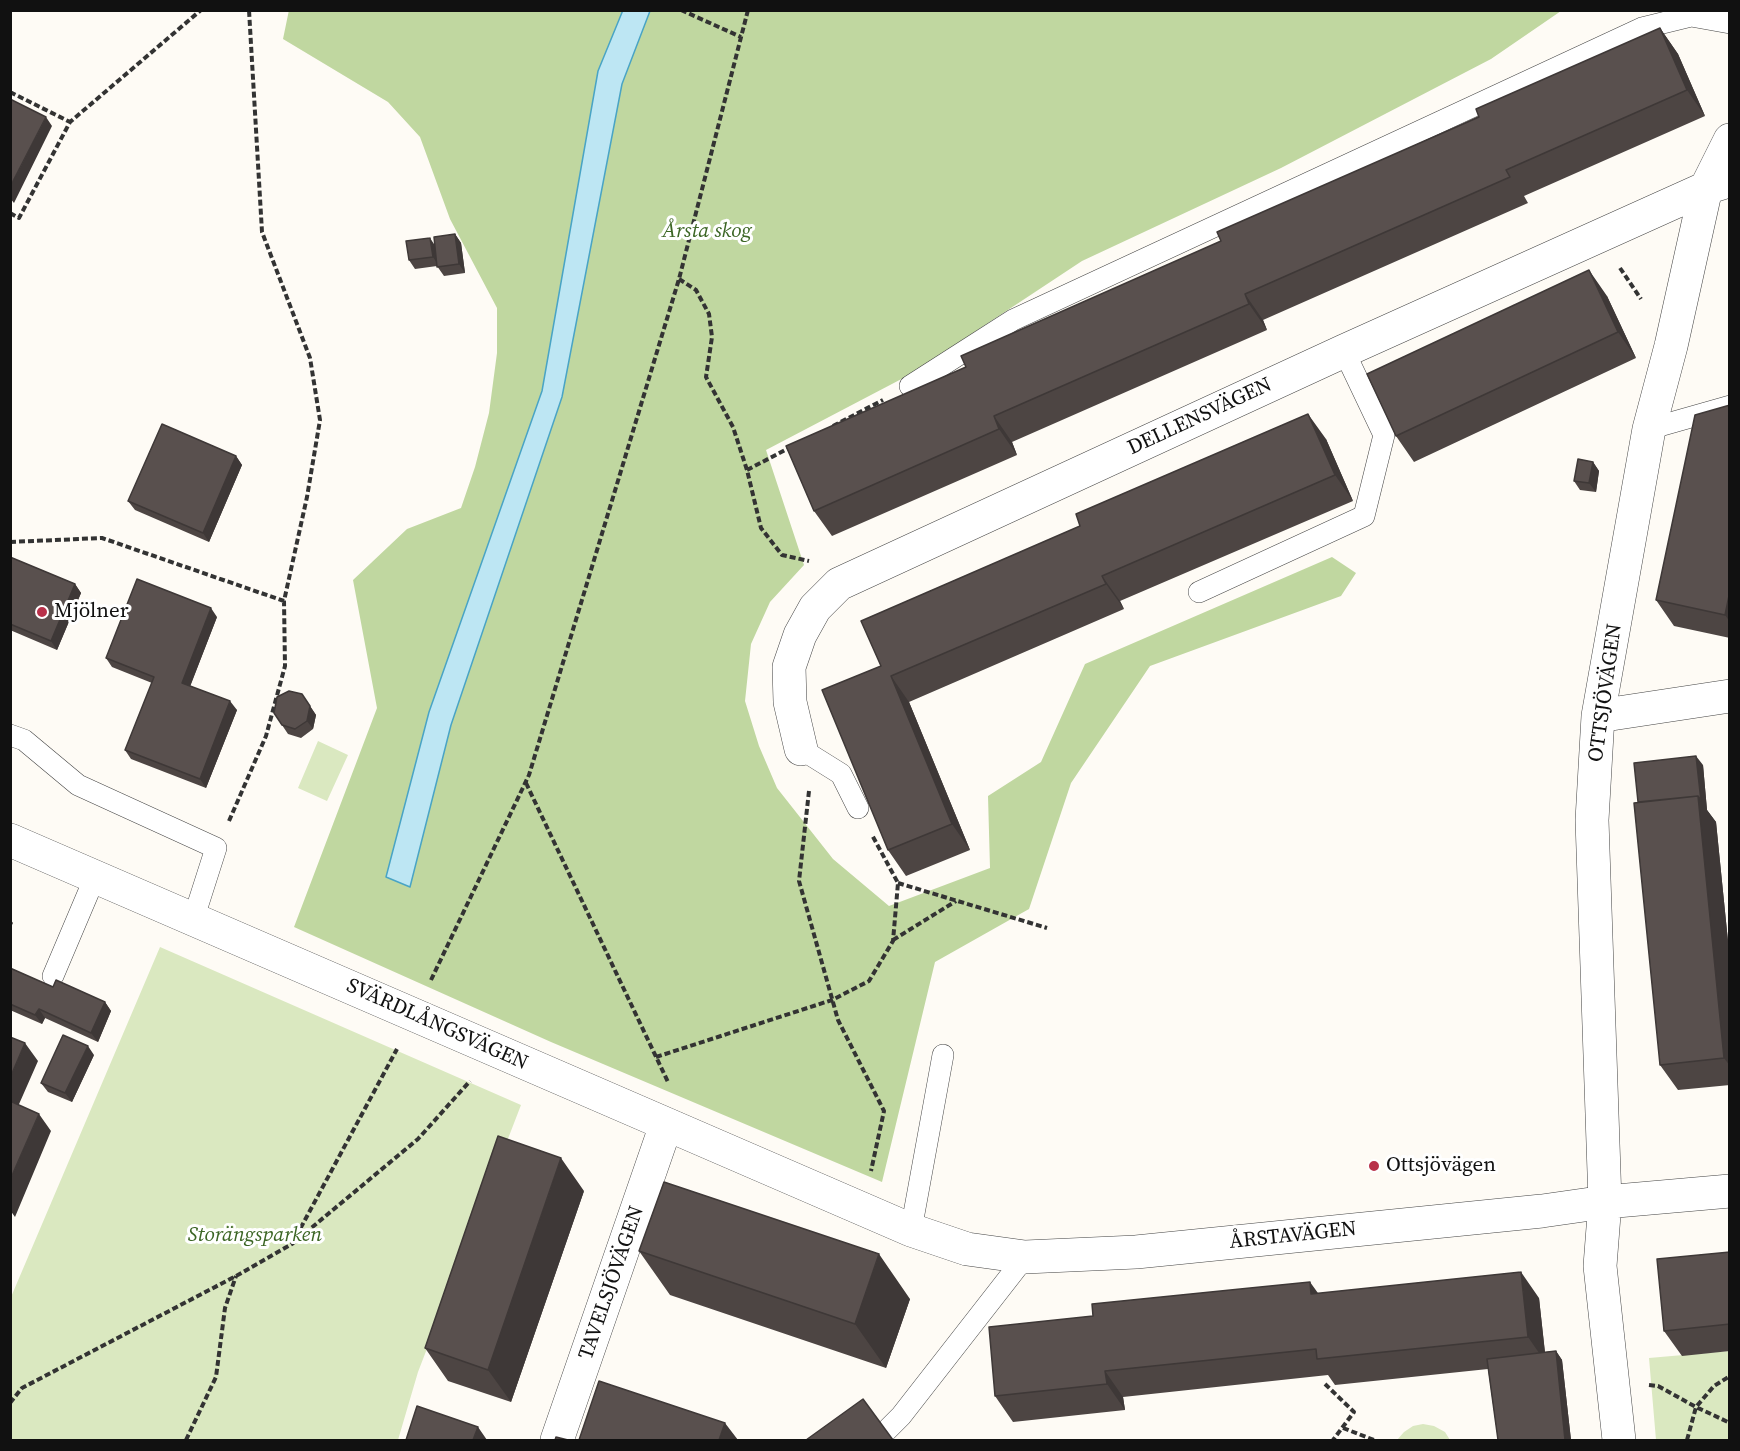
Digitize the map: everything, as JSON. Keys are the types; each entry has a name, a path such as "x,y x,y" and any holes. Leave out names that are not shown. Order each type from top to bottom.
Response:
{"street":[{"name":"OTTSJÖVÄGEN","path":"1619,1440 1600,1266 1605,1202 1592,820 1598,716 1649,429 1730,140"},
{"name":"DELLENSVÄGEN","path":"801,749 789,702 789,667 800,635 815,608 839,584 1344,351 1718,184"},
{"path":"1598,716 1730,696"},
{"name":"SVÄRDLÅNGSVÄGEN","path":"10,840 863,1210"},
{"name":"TAVELSJÖVÄGEN","path":"557,1440 666,1125"},
{"name":"ÅRSTAVÄGEN","path":"863,1210 911,1230 967,1249 1025,1257 1147,1251 1542,1211 1605,1202 1730,1191"}],"lane":[{"path":"910,386 1012,320 1642,28 1691,16 1730,23"},
{"path":"1199,592 1364,516 1383,435 1344,351"},
{"path":"1649,429 1730,406"},
{"path":"10,735 24,740 78,785 216,848 193,920"},
{"path":"801,749 841,774 858,808"},
{"path":"53,976 95,877"},
{"path":"911,1230 943,1055"},
{"path":"877,1440 900,1416 1025,1257"}],"path":[{"path":"10,213 19,218 70,122 201,10"},
{"path":"216,848 266,736 285,666 284,601 307,497 320,420 310,358 262,232 249,10"},
{"path":"681,10 741,38"},
{"path":"292,1244 415,1015 525,782 679,279 748,10"},
{"path":"10,92 70,122"},
{"path":"1616,263 1633,287"},
{"path":"679,279 696,290 709,314 712,338 706,377 732,427 747,470 761,528 782,555 810,561"},
{"path":"828,428 910,386"},
{"path":"747,470 798,444"},
{"path":"10,543 102,538 284,601"},
{"path":"801,749 809,789 799,881 838,1020 884,1111 863,1210"},
{"path":"525,782 673,1093 666,1125"},
{"path":"656,1057 832,1000 869,981 893,941 898,883 858,808"},
{"path":"898,883 1047,928"},
{"path":"893,941 956,901"},
{"path":"10,1403 22,1388 236,1276 292,1244 418,1139 496,1051"},
{"path":"186,1440 216,1377 225,1308 236,1276"},
{"path":"1687,1440 1696,1407 1714,1386 1730,1376"},
{"path":"1613,1383 1658,1386 1730,1423"},
{"path":"1325,1384 1354,1412 1333,1440"},
{"path":"1343,1428 1374,1440"}],"green space":[{"name":"Årsta skog","path":"289,10 1561,11 1491,59 1281,168 1082,261 911,374 766,450 804,565 770,602 751,644 745,701 759,746 777,788 833,859 889,906 990,868 988,796 1041,762 1085,664 1332,557 1356,573 1341,596 1150,666 1071,783 1029,909 935,962 882,1182 551,1042 294,927 377,708 353,580 407,529 461,508 475,467 489,413 497,353 497,308 450,219 420,137 388,102 283,39"},
{"path":"318,741 348,755 327,801 298,788"},
{"name":"Storängsparken","path":"160,947 521,1105 418,1372 398,1440 11,1440 11,1297"},
{"path":"1729,1351 1729,1440 1656,1440 1649,1358"},
{"path":"1423,1424 1434,1426 1445,1432 1450,1440 1397,1440 1413,1426"}],"water":[{"path":"623,10 650,11 622,84 562,397 451,725 410,887 386,877 429,712 542,391 598,71"}],"building":[{"path":"1660,28 1687,90 1506,170 1510,177 1245,294 1249,304 994,416 999,429 814,511 786,446 966,367 961,356 1221,241 1217,232 1479,117 1476,109"},
{"path":"10,99 46,117 10,187"},
{"path":"455,234 459,264 437,267 434,237"},
{"path":"430,238 433,257 409,260 406,241"},
{"path":"1589,270 1618,332 1396,436 1367,374"},
{"path":"1730,405 1730,591 1725,615 1656,600 1695,415"},
{"path":"1308,414 1335,475 1102,576 1106,584 891,676 952,824 888,850 822,690 881,666 861,621 1080,526 1076,514"},
{"path":"162,424 236,456 203,533 128,501"},
{"path":"1578,459 1593,462 1589,483 1574,481"},
{"name":"Mjölner","path":"10,557 75,584 51,641 10,624"},
{"path":"137,579 211,608 182,683 230,701 200,779 125,750 154,677 106,658"},
{"path":"289,691 302,694 310,706 307,721 295,729 282,725 274,713 277,697"},
{"path":"1696,756 1701,801 1698,796 1638,802 1634,763"},
{"path":"1698,796 1724,1058 1660,1065 1634,803"},
{"path":"10,968 53,987 56,980 105,1002 91,1033 39,1009 35,1015 10,1004"},
{"path":"63,1035 88,1046 65,1093 41,1083"},
{"path":"10,1037 25,1043 10,1078"},
{"path":"10,1101 39,1114 10,1180"},
{"path":"498,1136 561,1158 488,1370 425,1348"},
{"path":"664,1182 879,1254 855,1324 639,1251"},
{"path":"1730,1252 1730,1324 1664,1331 1657,1259"},
{"path":"1521,1272 1528,1337 1317,1359 1316,1349 1105,1371 1107,1384 995,1396 989,1327 1093,1316 1092,1304 1310,1282 1311,1294"},
{"path":"1556,1351 1565,1440 1498,1440 1487,1359"},
{"path":"599,1381 725,1423 719,1440 579,1440"},
{"path":"863,1399 893,1440 806,1440"},
{"path":"417,1406 478,1427 473,1440 406,1440"}],"place":[{"name":"Mjölner","path":"42,612"},
{"name":"Ottsjövägen","path":"1374,1166"}]}
